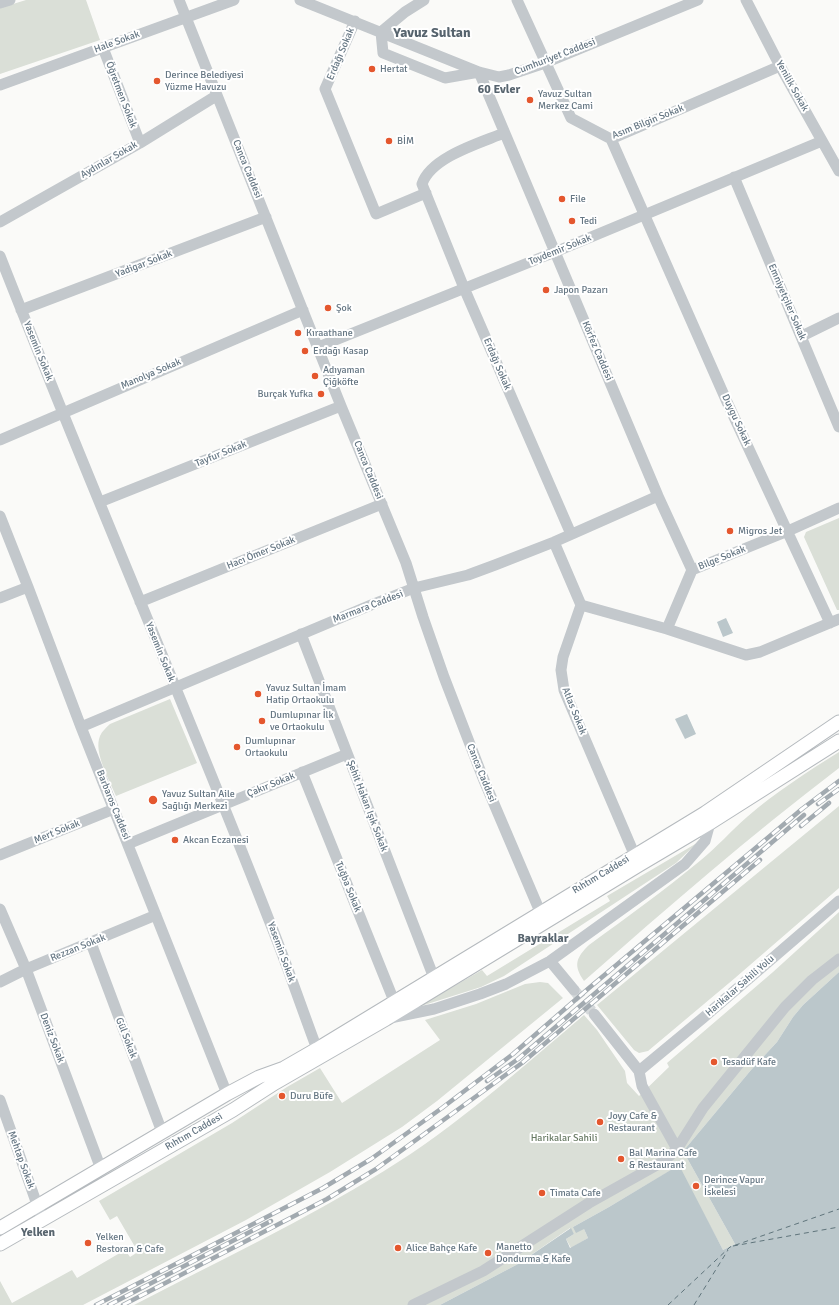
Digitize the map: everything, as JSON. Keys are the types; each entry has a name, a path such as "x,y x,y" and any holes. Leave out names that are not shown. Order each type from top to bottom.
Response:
{"main road":[{"name":"Rıhtım Caddesi","path":"707,818 839,722"},
{"name":"Rıhtım Caddesi","path":"0,1244 386,1019 542,918 636,860 839,740"},
{"name":"Rıhtım Caddesi","path":"0,1228 228,1094 259,1078 284,1068 434,978 542,918"}],"street":[{"path":"0,3 10,0"},
{"name":"Canca Caddesi","path":"179,0 216,96 406,563 446,685 483,778 542,918"},
{"name":"Hale Sokak","path":"0,85 234,0"},
{"name":"Cumhuriyet Caddesi","path":"300,0 479,72 499,77 545,63 698,0"},
{"path":"424,0 405,12 381,32 383,53 445,78 479,72"},
{"name":"Asım Bilgin Sokak","path":"517,0 571,118 611,139 780,66"},
{"name":"Yenilik Sokak","path":"746,0 780,66 839,171"},
{"name":"Erdağı Sokak","path":"354,21 325,89 373,207 376,214 426,193"},
{"name":"Öğretmen Sokak","path":"103,48 140,143"},
{"name":"Körfez Caddesi","path":"479,72 658,496 692,570"},
{"name":"Aydınlar Sokak","path":"0,222 140,143 216,96"},
{"name":"Erdağı Sokak","path":"504,133 441,160 427,173 422,184 464,288 571,534"},
{"name":"Duygu Sokak","path":"582,605 666,629 746,656 760,652 835,621 788,531 727,402 611,139"},
{"name":"Toydemir Sokak","path":"318,347 555,252 822,141"},
{"name":"Emniyetçiler Sokak","path":"734,178 802,336 839,427"},
{"name":"Yadigar Sokak","path":"21,310 266,217"},
{"name":"Yasemin Sokak","path":"0,256 62,412 270,921 317,1048"},
{"name":"Manolya Sokak","path":"0,440 62,412 303,310"},
{"path":"802,336 839,318"},
{"name":"Tayfur Sokak","path":"100,502 341,406"},
{"name":"Marmara Caddesi","path":"81,727 371,605 414,588 468,575 554,542 658,496"},
{"name":"Hacı Ömer Sokak","path":"140,602 382,504"},
{"name":"Bilge Sokak","path":"692,570 788,531 839,508"},
{"name":"Barbaros Caddesi","path":"0,516 81,727 228,1094"},
{"path":"554,542 582,605"},
{"path":"666,629 692,570"},
{"path":"0,598 28,587"},
{"name":"Atlas Sokak","path":"582,605 563,657 561,679 570,704 636,860"},
{"name":"Şehit Hakan Işık Sokak","path":"301,634 434,978"},
{"name":"Çakır Sokak","path":"128,844 347,754"},
{"name":"Tuğba Sokak","path":"302,772 394,1002"},
{"name":"Mert Sokak","path":"0,855 114,809"},
{"name":"Rıhtım Caddesi","path":"360,1022 386,1019 434,1009 506,984 550,961 685,864 705,841 707,818"},
{"name":"Harikalar Sahili Yolu","path":"639,1071 839,901"},
{"name":"Deniz Sokak","path":"0,909 26,969 101,1169"},
{"name":"Harikalar Sahili Yolu","path":"639,1071 659,1064 839,911"},
{"name":"Rezzan Sokak","path":"0,982 26,969 156,915"},
{"name":"Gül Sokak","path":"91,943 162,1132"},
{"path":"414,1305 483,1270 588,1203 664,1161 677,1150 703,1108 785,1007 812,980 839,959"},
{"path":"550,961 574,990"},
{"path":"594,1014 639,1071 642,1086 677,1150"},
{"name":"Mehtap Sokak","path":"0,1103 42,1220"}],"green space":[{"path":"26,0 86,0 100,40 0,74 0,8"},
{"path":"839,518 839,610 837,610 804,537 806,532"},
{"path":"170,699 197,763 116,796 100,758 98,743 101,734 110,724"},
{"path":"839,752 839,768 806,793 678,899 584,981 577,966 581,954 589,945 646,903 713,850 747,817 769,799"},
{"path":"839,806 839,888 648,1051 639,1053 634,1050 597,1005"},
{"path":"697,843 676,863 504,976 481,987 418,1007 482,970 487,976 610,901 607,896"},
{"name":"Harikalar Sahili","path":"839,912 839,972 803,1005 793,1017 777,1042 751,1070 685,1149 687,1158 735,1244 723,1250 678,1166 573,1227 584,1229 588,1238 571,1248 566,1239 574,1234 570,1228 518,1264 440,1305 134,1305 323,1207 411,1154 487,1097 584,1015 597,1030 625,1071 627,1083 639,1096 669,1067 667,1063 773,972"},
{"path":"540,982 548,983 563,998 437,1101 402,1127 330,1172 246,1220 83,1305 0,1305 0,1281 12,1303 72,1270 77,1278 125,1250 130,1257 138,1252 117,1216 110,1220 99,1201 232,1123 287,1087 320,1068 342,1103 440,1040 425,1020 476,1004 525,984"}],"shaded area":[{"path":"726,618 733,633 723,637 717,622"},
{"path":"687,714 696,734 685,739 675,719"},
{"path":"839,972 839,1305 440,1305 518,1264 571,1228 574,1234 566,1239 570,1248 588,1238 584,1229 576,1233 573,1227 679,1165 723,1250 735,1244 687,1158 685,1149 751,1070 777,1042 793,1017 803,1005"}],"ferry route":[{"path":"668,1305 730,1247 839,1209"},
{"path":"733,1246 839,1227"},
{"path":"694,1305 728,1250"}],"tunnel":[{"path":"574,990 594,1014"}],"railway":[{"path":"96,1305 323,1188 371,1159 442,1108 513,1054 802,809 839,781"},
{"path":"818,804 839,789"},
{"path":"801,826 829,803"},
{"path":"487,1081 518,1059 804,815"},
{"path":"123,1305 327,1199 376,1169 522,1063 760,860"},
{"path":"109,1305 271,1221"}],"place":[{"name":"Hertat","path":"372,69"},
{"name":"Derince Belediyesi Yüzme Havuzu","path":"157,81"},
{"name":"Yavuz Sultan Merkez Cami","path":"530,100"},
{"name":"BİM","path":"389,141"},
{"name":"File","path":"562,199"},
{"name":"Tedi","path":"572,221"},
{"name":"Japon Pazarı","path":"546,290"},
{"name":"Şok","path":"328,308"},
{"name":"Kıraathane","path":"298,333"},
{"name":"Erdağı Kasap","path":"305,351"},
{"name":"Adıyaman Çiğköfte","path":"315,376"},
{"name":"Burçak Yufka","path":"321,394"},
{"name":"Migros Jet","path":"730,531"},
{"name":"Yavuz Sultan İmam Hatip Ortaokulu","path":"258,694"},
{"name":"Dumlupınar İlk ve Ortaokulu","path":"262,721"},
{"name":"Dumlupınar Ortaokulu","path":"237,747"},
{"name":"Yavuz Sultan Aile Sağlığı Merkezi","path":"153,800"},
{"name":"Akcan Eczanesi","path":"175,840"},
{"name":"Tesadüf Kafe","path":"714,1062"},
{"name":"Duru Büfe","path":"282,1096"},
{"name":"Joyy Cafe & Restaurant","path":"600,1122"},
{"name":"Bal Marina Cafe & Restaurant","path":"621,1159"},
{"name":"Derince Vapur İskelesi","path":"696,1186"},
{"name":"Timata Cafe","path":"542,1193"},
{"name":"Yelken Restoran & Cafe","path":"88,1243"},
{"name":"Alice Bahçe Kafe","path":"398,1248"},
{"name":"Manetto Dondurma & Kafe","path":"488,1253"}],"district":[{"name":"Yavuz Sultan","path":"432,33"},
{"name":"60 Evler","path":"499,90"},
{"name":"Bayraklar","path":"543,939"},
{"name":"Yelken","path":"38,1233"}]}
